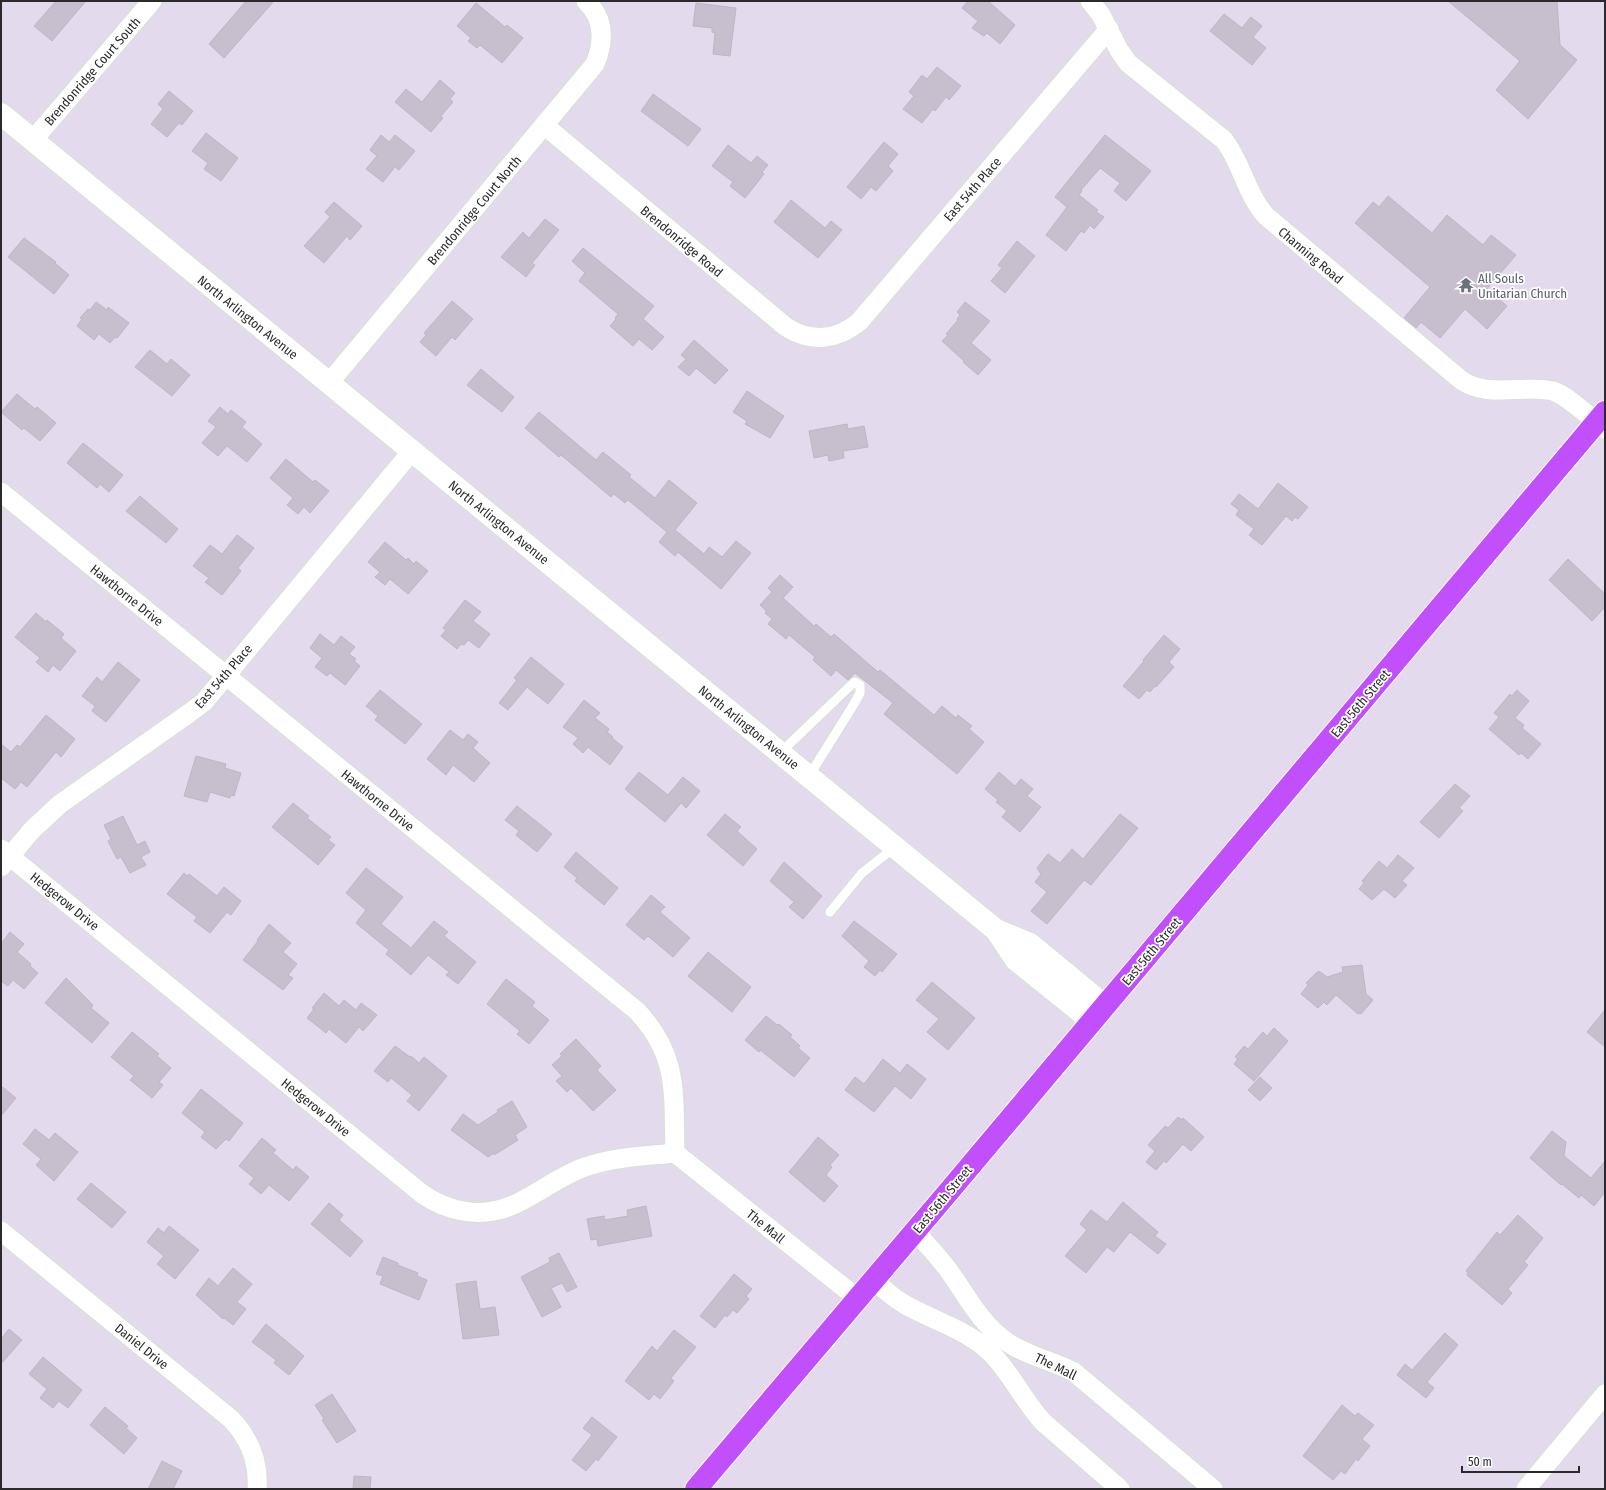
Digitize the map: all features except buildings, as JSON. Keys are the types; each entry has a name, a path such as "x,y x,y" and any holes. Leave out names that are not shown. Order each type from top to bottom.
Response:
{"main road":[{"name":"North Arlington Avenue","path":"1,114 996,930 1030,944 1098,1013"},
{"name":"East 56th Street","path":"696,1489 1098,1013 1602,421"}],"street":[{"name":"Brendonridge Court South","path":"33,140 152,1"},
{"name":"Brendonridge Court North","path":"329,383 595,64 600,51 602,29 597,15 586,1"},
{"name":"Channing Road","path":"1090,1 1101,15 1119,50 1128,63 1224,140 1233,154 1255,202 1266,216 1461,380 1472,387 1485,389 1542,389 1555,392 1602,421"},
{"name":"East 54th Place","path":"828,337 843,333 859,322 1109,29"},
{"name":"Brendonridge Road","path":"544,125 786,327 806,336 828,337"},
{"name":"East 54th Place","path":"4,857 60,804 204,702 412,451"},
{"name":"Hawthorne Drive","path":"1,492 632,1006 648,1022 663,1047 670,1067 673,1082 675,1153"},
{"name":"Hedgerow Drive","path":"4,857 421,1193 440,1205 462,1212 493,1212 514,1205 574,1171 587,1166 608,1161 675,1153"},
{"name":"The Mall","path":"675,1153 857,1298"},
{"name":"Daniel Drive","path":"1,1231 231,1419 241,1430 249,1443 254,1456 257,1483"},
{"name":"The Mall","path":"914,1231 949,1270 972,1307 1006,1342 1074,1372 1214,1489"},
{"path":"873,1280 903,1304 968,1335 988,1351 1000,1363 1034,1412 1043,1422 1120,1489"},
{"path":"953,1327 972,1307"},
{"path":"988,1351 1001,1336"},
{"path":"1526,1489 1605,1394"}],"lane":[{"path":"780,753 849,687 855,682 860,684 860,693 854,704 809,776"},
{"path":"830,912 862,873 895,847"}],"place":[{"name":"All Souls Unitarian Church","path":"1466,285"}]}
